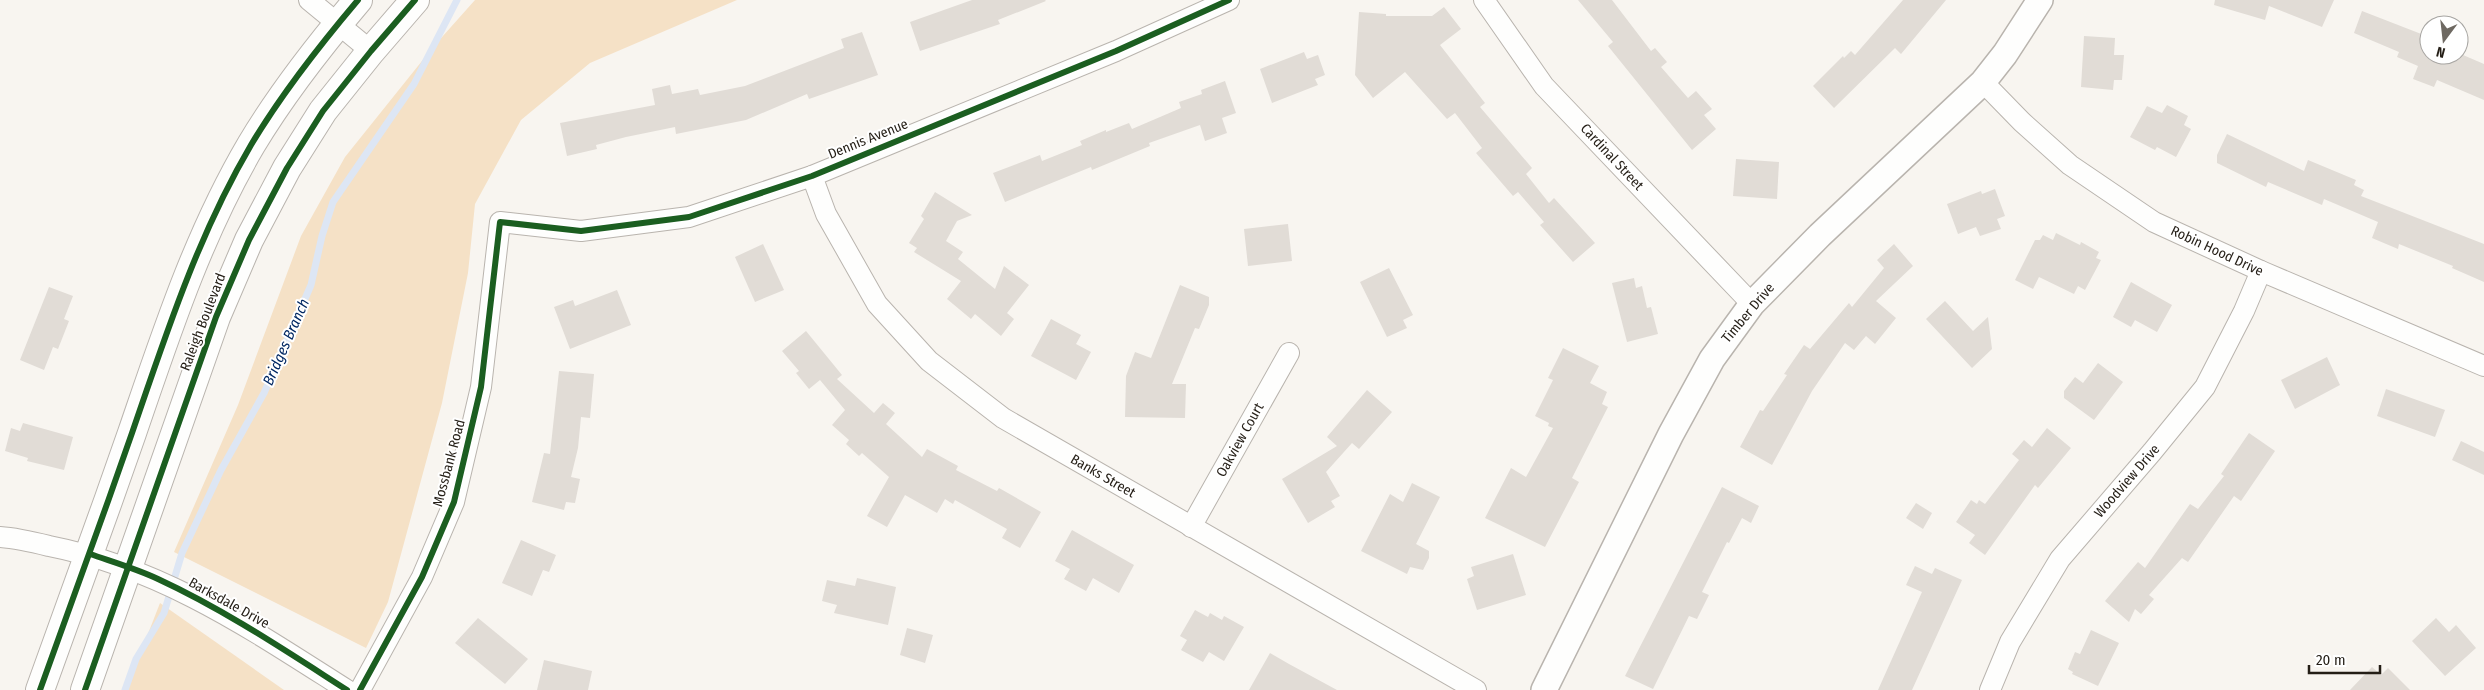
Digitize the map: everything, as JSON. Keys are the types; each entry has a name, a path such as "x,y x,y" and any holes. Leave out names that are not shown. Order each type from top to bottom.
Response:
{"main road":[{"path":"40,690 90,554 177,300 212,221 251,146 289,86 358,0"},
{"name":"Raleigh Boulevard","path":"85,690 130,568 216,317 249,240 287,168 324,111 371,50 415,0"}],"street":[{"path":"309,0 371,50"},
{"name":"Dennis Avenue","path":"500,222 581,231 689,217 812,176 1116,51 1228,0"},
{"name":"Cardinal Street","path":"1484,0 1544,86 1752,304"},
{"name":"Timber Drive","path":"1544,690 1712,359 1752,304 1820,235 1983,82 2005,54 2040,0"},
{"name":"Robin Hood Drive","path":"1983,82 2022,122 2070,165 2154,222 2261,271 2484,366"},
{"name":"Banks Street","path":"812,176 826,214 877,304 929,361 1003,418 1476,690"},
{"name":"Mossbank Road","path":"360,690 422,577 454,502 481,386 500,222"},
{"name":"Woodview Drive","path":"1990,690 2010,642 2060,559 2205,387 2244,311 2261,271"},
{"name":"Oakview Court","path":"1191,527 1289,353"},
{"name":"Barksdale Drive","path":"0,537 90,554 158,579 244,625 347,690"}],"shaded area":[{"path":"475,0 737,0 590,63 521,120 475,204 468,273 442,403 388,602 366,648 174,552 238,405 301,236 345,157 434,46"},
{"path":"160,603 284,690 126,690"}],"building":[{"path":"972,0 1046,1 998,20 1000,24 920,51 910,22"},
{"path":"1578,0 1612,0 1651,51 1655,48 1667,62 1661,67 1688,98 1696,91 1712,109 1704,115 1716,129 1692,150 1608,46 1613,42"},
{"path":"1903,0 1946,0 1901,54 1895,48 1834,108 1813,86 1843,56 1844,58 1851,51 1855,55"},
{"path":"2215,0 2334,0 2322,27 2269,6 2265,20 2214,5"},
{"path":"1444,7 1461,29 1440,45 1485,103 1480,107 1532,168 1526,174 1549,203 1554,198 1595,243 1573,262 1540,225 1544,222 1518,192 1513,196 1476,153 1482,148 1455,113 1447,119 1405,72 1373,98 1355,75 1359,12 1386,14 1386,16 1432,16"},
{"path":"2362,11 2419,33 2419,65 2469,65 2469,58 2484,64 2484,100 2437,80 2434,87 2413,79 2418,66 2397,57 2399,52 2354,33"},
{"path":"862,32 878,75 809,99 807,94 746,120 676,134 675,127 596,145 597,149 567,156 560,123 655,105 652,89 670,85 672,94 698,89 700,95 745,86 844,48 841,39"},
{"path":"2084,36 2115,38 2114,55 2124,55 2122,80 2114,80 2113,90 2081,87"},
{"path":"1304,52 1307,59 1318,55 1325,75 1315,79 1318,85 1272,103 1260,69"},
{"path":"1225,81 1236,113 1222,118 1227,133 1205,141 1200,125 1149,143 1150,146 1092,170 1091,167 1005,202 993,173 1040,155 1042,161 1082,145 1080,141 1106,130 1106,132 1129,123 1132,129 1181,108 1179,102 1202,94 1201,90"},
{"path":"2167,105 2188,116 2184,125 2191,129 2176,157 2157,147 2155,150 2130,137 2147,106 2162,113"},
{"path":"2227,134 2304,171 2308,160 2356,180 2354,185 2364,190 2361,196 2484,244 2484,282 2452,268 2453,266 2399,244 2398,249 2372,238 2378,222 2324,199 2322,205 2268,182 2266,187 2217,163 2217,155"},
{"path":"1736,159 1779,162 1777,199 1733,196"},
{"path":"1995,189 2005,216 1997,219 2001,229 1980,236 1976,227 1958,234 1947,204 1981,191 1982,194"},
{"path":"935,192 972,215 957,221 946,241 963,252 958,259 995,289 1004,266 1029,285 1007,313 1014,319 1001,336 975,314 971,319 947,299 961,281 914,252 917,248 909,243 924,219 921,216"},
{"path":"1288,224 1292,261 1248,266 1244,229"},
{"path":"2056,233 2080,245 2081,242 2099,252 2096,258 2101,260 2085,290 2078,286 2074,294 2039,277 2033,289 2015,280 2035,240 2040,240 2043,235 2053,240"},
{"path":"763,244 784,290 755,302 735,257"},
{"path":"1894,244 1913,266 1876,301 1896,318 1875,344 1866,336 1854,350 1845,343 1812,391 1772,465 1740,447 1760,410 1763,411 1787,375 1784,374 1804,345 1810,349 1849,303 1852,307 1884,268 1877,260"},
{"path":"1389,268 1413,315 1403,320 1407,328 1387,337 1360,282"},
{"path":"1634,278 1636,288 1642,286 1647,308 1651,307 1658,334 1627,342 1612,283"},
{"path":"2131,282 2172,305 2157,332 2135,320 2131,327 2113,317"},
{"path":"1180,285 1209,297 1209,305 1199,329 1195,328 1172,384 1186,384 1185,418 1125,417 1126,376 1135,352 1151,358"},
{"path":"49,287 73,296 64,319 69,321 58,349 53,347 44,370 20,360"},
{"path":"617,290 631,325 570,349 554,307 573,300 575,306"},
{"path":"1945,301 1973,331 1988,317 1992,349 1972,368 1926,319"},
{"path":"1051,319 1081,335 1076,344 1091,352 1076,380 1031,356"},
{"path":"806,331 842,375 837,379 874,413 883,403 895,413 886,424 922,457 927,449 958,466 956,470 997,491 999,488 1041,512 1020,548 1002,538 1007,529 955,500 953,504 945,499 937,513 905,495 887,527 867,516 889,477 862,453 859,456 846,444 849,440 832,425 845,410 820,380 809,389 796,373 799,371 782,351"},
{"path":"1563,348 1599,366 1590,383 1607,392 1602,404 1608,407 1572,478 1579,482 1545,547 1485,518 1511,468 1526,477 1553,428 1548,426 1549,423 1535,416 1553,380 1548,378"},
{"path":"2327,357 2340,385 2295,409 2281,380"},
{"path":"2098,363 2123,382 2094,420 2064,398 2064,391 2075,377 2083,383"},
{"path":"559,371 594,374 590,418 581,417 578,448 571,477 580,479 575,503 566,502 564,510 532,502 544,453 550,454"},
{"path":"2386,389 2445,410 2435,437 2377,416"},
{"path":"1367,390 1392,412 1359,449 1352,443 1326,472 1340,496 1331,501 1335,507 1308,523 1282,479 1337,446 1327,437"},
{"path":"23,423 73,437 64,470 27,461 28,458 5,451 11,428 20,431"},
{"path":"2047,428 2071,448 2038,488 2035,485 1985,555 1969,543 1975,535 1956,522 1971,500 1977,504 1979,500 1985,504 2019,460 2012,454 2024,440 2032,447"},
{"path":"2249,433 2275,451 2241,501 2234,496 2188,562 2182,558 2149,595 2154,599 2141,614 2135,609 2129,622 2105,601 2138,562 2145,568 2190,504 2198,509 2224,476 2221,474"},
{"path":"2461,441 2484,452 2484,475 2452,460"},
{"path":"1412,483 1440,497 1416,544 1429,551 1429,558 1423,570 1410,567 1407,574 1361,551 1390,494 1403,502"},
{"path":"1722,487 1759,506 1751,523 1742,518 1729,543 1727,542 1702,592 1709,595 1697,619 1689,616 1653,689 1625,676"},
{"path":"1916,503 1932,513 1923,529 1906,518"},
{"path":"1072,530 1134,565 1119,593 1093,578 1086,591 1064,579 1070,569 1055,561"},
{"path":"521,540 556,555 549,572 543,570 532,596 502,583"},
{"path":"1513,554 1526,595 1477,610 1467,579 1474,576 1471,567"},
{"path":"1915,566 1932,574 1935,568 1962,580 1912,690 1878,690 1922,592 1906,585"},
{"path":"857,578 896,587 888,625 834,613 837,605 822,601 827,580 855,586"},
{"path":"1195,610 1208,617 1210,613 1222,620 1224,616 1244,627 1224,661 1209,652 1203,662 1181,650 1187,640 1180,636"},
{"path":"478,618 528,659 505,684 455,643"},
{"path":"2436,618 2449,632 2456,625 2476,648 2445,676 2412,641"},
{"path":"907,628 933,635 925,663 900,655"},
{"path":"2091,630 2119,643 2098,686 2072,674 2073,672 2068,669 2075,652 2080,654"},
{"path":"1270,653 1289,664 1337,690 1249,690"},
{"path":"544,660 592,671 588,690 537,690"},
{"path":"2372,667 2381,675 2388,668 2410,690 2350,690"}],"waterway":[{"name":"Bridges Branch","path":"125,690 136,659 164,613 182,553 221,470 264,393 311,285 322,236 333,202 414,84 457,0"}],"cycle path":[{"path":"40,690 184,286 215,214 251,145 275,107 315,52 358,0"},
{"path":"85,690 216,317 249,240 287,168 323,111 415,0"},
{"path":"360,690 422,577 454,502 481,387 500,222 581,231 689,217 812,176 1116,51 1229,0"},
{"path":"90,554 150,575 183,591 255,632 347,690"}]}
